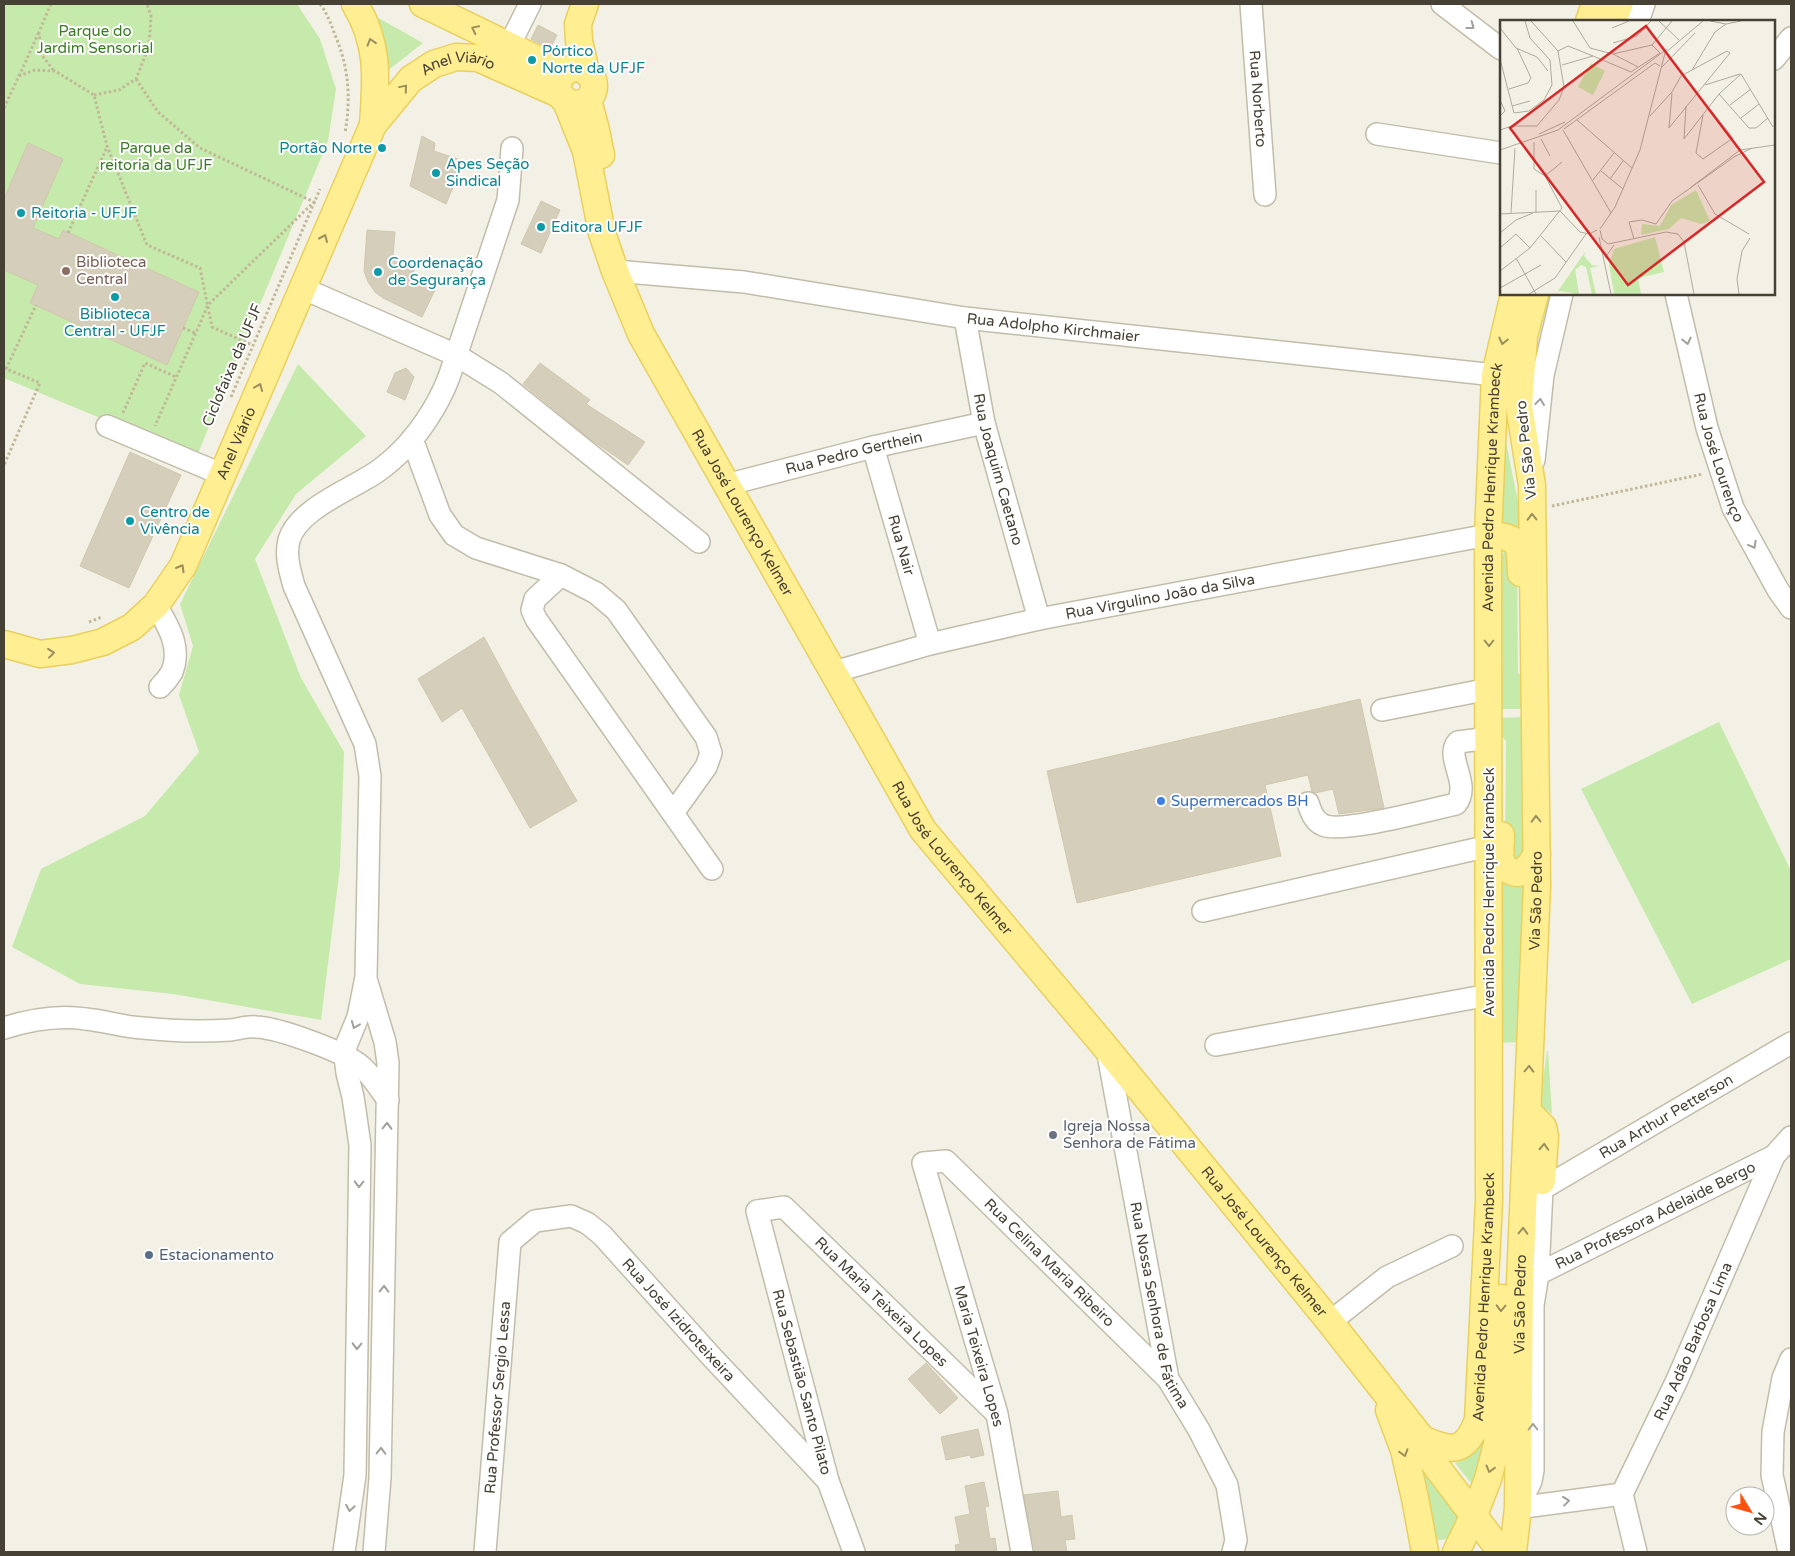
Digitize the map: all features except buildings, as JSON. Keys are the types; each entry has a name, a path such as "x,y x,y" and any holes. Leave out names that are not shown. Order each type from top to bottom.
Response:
{"main road":[{"name":"Anel Viário","path":"354,4 373,46 376,71 373,125"},
{"name":"Anel Viário","path":"423,4 547,64 573,85"},
{"name":"Rua José Lourenço Kelmer","path":"585,4 578,24 579,41 573,85 596,130 614,230 614,268 641,334 923,830 1107,1049 1330,1322 1422,1439 1433,1462 1496,1546 1498,1552"},
{"path":"1589,20 1595,4"},
{"path":"1614,20 1619,4"},
{"name":"Anel Viário","path":"4,644 40,654 72,650 102,642 132,627 156,605 183,566 221,474 373,125 411,79 434,64 456,57 478,58 573,85"},
{"name":"Avenida Pedro Henrique Krambeck","path":"1422,1439 1440,1447 1458,1447 1466,1442 1478,1420 1489,1202 1488,535 1495,374 1514,295"},
{"name":"Via São Pedro","path":"1518,1508 1520,1282 1537,886 1532,498 1519,406 1524,336 1535,295"},
{"path":"1488,535 1511,538 1521,551 1524,667 1534,677"},
{"path":"1489,738 1498,745 1501,862 1512,873 1523,872 1531,865 1537,854"},
{"name":"Via São Pedro","path":"1456,1552 1474,1516 1488,1479 1497,1444 1507,1116 1500,1082 1490,1052"},
{"path":"1528,1112 1543,1127 1545,1136 1542,1189"},
{"name":"Rua José Lourenço Kelmer","path":"1382,1390 1404,1450 1425,1552"},
{"path":"1514,1552 1518,1508"}],"street":[{"path":"514,36 530,4"},
{"name":"Rua Norberto","path":"1251,4 1265,195"},
{"path":"1442,4 1500,48"},
{"path":"1638,20 1644,4"},
{"path":"1775,58 1791,38"},
{"path":"1376,134 1500,153"},
{"path":"344,1552 355,1475 360,1145 353,1097 344,1056 358,1016 366,977 369,762 365,744 346,698 294,586 287,562 289,540 301,521 326,500 367,478 394,458 434,411 443,393 508,200 512,148"},
{"name":"Rua Adolpho Kirchmaier","path":"614,268 744,282 965,318 1495,374"},
{"path":"302,288 456,355 501,383 699,542"},
{"path":"1532,498 1543,375 1562,295"},
{"name":"Rua José Lourenço","path":"1676,295 1707,428 1733,508 1778,590 1791,608"},
{"name":"Rua Joaquim Caetano","path":"965,318 984,423 1039,619"},
{"name":"Rua Pedro Gerthein","path":"726,485 874,447 984,423"},
{"path":"111,428 221,474"},
{"path":"412,438 440,515 454,535 476,548 561,574 596,592 616,610 706,737 711,753 706,768 673,813"},
{"name":"Rua Nair","path":"874,447 930,644"},
{"name":"Rua Virgulino João da Silva","path":"834,672 930,644 1039,619 1488,535"},
{"path":"561,574 536,600 532,610 536,619 712,868"},
{"path":"156,605 172,631 175,652 172,672 160,688"},
{"path":"1382,710 1489,689"},
{"path":"1308,803 1316,820 1323,825 1336,828 1376,822 1456,804 1461,795 1460,776 1453,751 1455,745 1458,742 1489,738"},
{"path":"1202,911 1489,846"},
{"path":"366,977 385,1042 388,1063 380,1478 374,1552"},
{"path":"1216,1044 1489,996"},
{"path":"4,1028 24,1023 68,1017 86,1018 140,1028 174,1030 230,1030 256,1027 276,1029 298,1036 361,1065 388,1100"},
{"name":"Rua Arthur Petterson","path":"1542,1189 1791,1043"},
{"name":"Rua Nossa Senhora de Fátima","path":"1107,1049 1168,1379 1199,1430 1227,1485 1236,1540 1233,1552"},
{"name":"Rua Adão Barbosa Lima","path":"1622,1494 1677,1380 1774,1156 1791,1136"},
{"name":"Rua Professora Adelaide Bergo","path":"1538,1274 1774,1156"},
{"name":"Rua Celina Maria Ribeiro","path":"923,1163 946,1161 1168,1379"},
{"name":"Maria Teixeira Lopes","path":"923,1163 997,1414 1022,1552"},
{"path":"1518,1508 1531,1482 1533,1470 1533,1306 1538,1274 1542,1189"},
{"name":"Rua Maria Teixeira Lopes","path":"757,1211 784,1207 997,1414"},
{"name":"Rua Sebastião Santo Pilato","path":"757,1211 828,1481 854,1552"},
{"name":"Rua José Izidroteixeira","path":"510,1242 535,1221 571,1216 587,1223 602,1235 710,1356 828,1481"},
{"path":"359,1220 386,1221"},
{"name":"Rua Professor Sergio Lessa","path":"485,1552 510,1242"},
{"path":"1330,1322 1387,1277 1452,1246"},
{"path":"1789,1552 1772,1476 1773,1432 1783,1378 1791,1359"},
{"path":"1518,1508 1622,1494 1636,1552"}],"path":[{"path":"4,108 51,4"},
{"path":"39,32 42,55 55,71 94,95 119,90 136,79 149,46 151,16 147,4"},
{"path":"320,4 329,18 345,63 349,101 344,135"},
{"path":"19,76 35,70 55,71"},
{"path":"136,79 158,112 200,148 314,202 208,305 147,443"},
{"path":"94,95 107,146 147,245 200,268 212,327 252,345"},
{"path":"68,233 107,146"},
{"name":"Ciclofaixa da UFJF","path":"227,406 322,184"},
{"path":"4,465 40,383 5,368 36,305"},
{"path":"183,328 195,333"},
{"path":"111,428 145,363 176,376"},
{"path":"1532,498 1720,471"},
{"path":"83,624 107,614"}],"green space":[{"name":"Parque da reitoria da UFJF","path":"4,4 297,4 320,39 336,89 328,141 196,458 4,378"},
{"path":"373,15 423,43 387,71"},
{"path":"298,364 366,436 296,494 255,559 301,678 344,752 340,867 321,1020 173,994 80,984 12,947 41,869 145,816 199,752 179,695 193,646 180,604"},
{"path":"1500,412 1523,527 1496,527"},
{"path":"1508,549 1517,557 1518,673 1525,680 1525,709 1495,709 1501,555"},
{"path":"1525,717 1524,854 1519,861 1505,856 1506,741 1496,730 1496,718"},
{"path":"1719,722 1791,871 1791,959 1692,1004 1581,789"},
{"path":"1498,884 1525,884 1522,1042 1496,1043"},
{"path":"1547,1051 1552,1114 1547,1110 1539,1108"},
{"path":"1485,1423 1484,1456 1474,1483 1471,1483 1455,1463 1468,1456 1476,1448"},
{"path":"1418,1459 1459,1516 1452,1534 1445,1539 1436,1539"}],"place":[{"name":"Pórtico Norte da UFJF","path":"532,60"},
{"name":"Portão Norte","path":"382,148"},
{"name":"Apes Seção Sindical","path":"436,173"},
{"name":"Reitoria - UFJF","path":"21,213"},
{"name":"Editora UFJF","path":"541,227"},
{"name":"Biblioteca Central","path":"66,271"},
{"name":"Coordenação de Segurança","path":"378,272"},
{"name":"Biblioteca Central - UFJF","path":"115,297"},
{"name":"Centro de Vivência","path":"130,521"},
{"name":"Supermercados BH","path":"1161,801"},
{"name":"Igreja Nossa Senhora de Fátima","path":"1053,1135"},
{"name":"Estacionamento","path":"149,1255"}],"park label":[{"name":"Parque do Jardim Sensorial","path":"95,40"}]}
